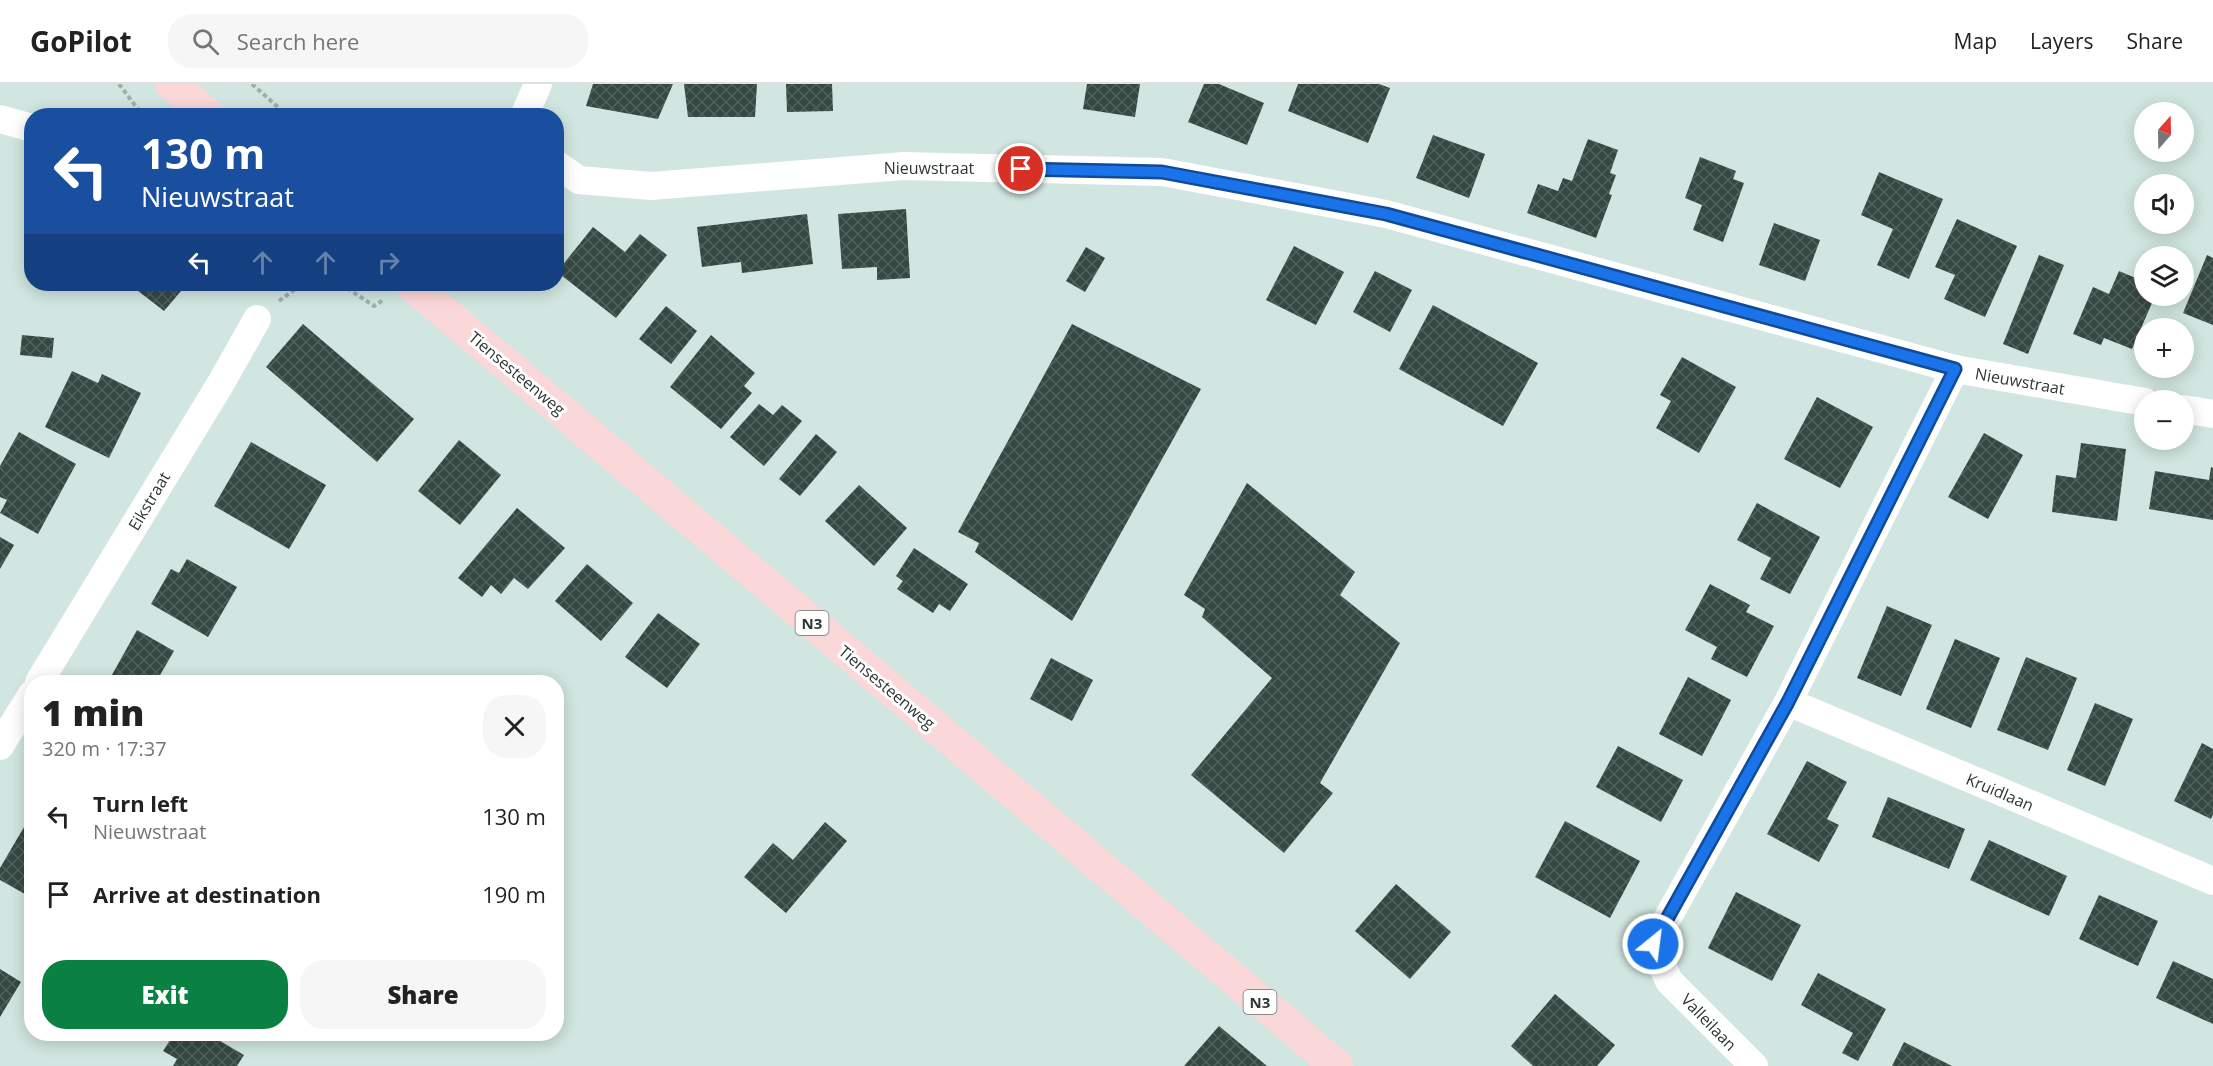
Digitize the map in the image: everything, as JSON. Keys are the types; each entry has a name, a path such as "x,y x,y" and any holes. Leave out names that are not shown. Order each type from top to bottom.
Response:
{"main road":[{"path":"171,84 200,108"},
{"name":"Tiensesteenweg","path":"419,291 1337,1066"}],"street":[{"path":"528,108 538,84"},
{"path":"0,118 24,126"},
{"name":"Nieuwstraat","path":"564,170 579,180 651,186 904,166 1162,172 1386,214 1955,369 2134,400"},
{"name":"Eikstraat","path":"43,675 221,383 257,319"},
{"name":"Valleilaan","path":"1755,1066 1669,981 1653,944 1788,702 1955,369"},
{"path":"2194,411 2213,414"},
{"name":"Kruidlaan","path":"1788,702 2213,881"},
{"path":"0,746 24,707"}],"path":[{"path":"119,84 137,108"},
{"path":"252,84 279,108"},
{"path":"352,291 374,306"}],"building":[{"path":"593,84 673,84 658,119 586,106"},
{"path":"684,84 757,84 755,117 688,117"},
{"path":"786,84 832,84 833,111 787,112"},
{"path":"1087,84 1140,84 1135,117 1083,109"},
{"path":"1204,84 1219,84 1264,103 1247,145 1188,122"},
{"path":"1298,84 1379,84 1390,88 1368,143 1288,111"},
{"path":"1433,135 1485,154 1469,198 1416,178"},
{"path":"1588,139 1618,150 1610,173 1616,175 1609,194 1612,195 1596,238 1527,213 1538,184 1558,191 1563,178 1572,181"},
{"path":"1700,157 1736,171 1733,179 1744,183 1723,242 1693,230 1702,205 1685,198"},
{"path":"1879,172 1943,199 1909,279 1877,265 1893,229 1861,215"},
{"path":"906,209 910,278 877,280 877,267 842,269 838,214"},
{"path":"807,214 813,264 742,273 741,262 702,267 697,227"},
{"path":"1957,219 2017,246 1985,317 1944,299 1955,275 1935,267"},
{"path":"1774,223 1820,240 1805,281 1759,265"},
{"path":"593,227 625,252 640,234 667,255 616,318 564,277 564,263"},
{"path":"1294,246 1344,272 1316,325 1266,300"},
{"path":"1086,247 1105,258 1085,292 1066,281"},
{"path":"2039,255 2064,265 2028,354 2003,344"},
{"path":"2207,255 2213,258 2213,325 2183,313 2186,306 2194,306 2194,286"},
{"path":"1375,271 1412,290 1390,332 1353,312"},
{"path":"2119,271 2134,277 2134,306 2151,306 2145,318 2134,318 2132,349 2104,338 2101,345 2073,334 2093,287 2109,294"},
{"path":"138,291 181,291 164,311"},
{"path":"1433,305 1538,363 1503,426 1399,369"},
{"path":"666,306 697,331 671,364 639,339"},
{"path":"303,324 414,419 377,462 266,367"},
{"path":"1072,324 1201,389 1072,621 975,552 979,543 958,532"},
{"path":"22,335 54,338 52,358 20,355"},
{"path":"711,335 755,373 744,386 752,393 721,429 670,387"},
{"path":"1682,357 1736,387 1699,453 1656,428 1671,401 1660,395"},
{"path":"72,371 98,383 102,374 141,393 109,458 45,427"},
{"path":"1817,397 1873,427 1840,488 1784,459"},
{"path":"759,404 773,415 782,405 802,421 764,466 730,437"},
{"path":"19,432 76,464 38,534 0,513 7,500 0,497 0,466"},
{"path":"1984,433 2023,455 1988,519 1948,497"},
{"path":"816,434 837,452 800,496 779,479"},
{"path":"459,440 501,475 460,525 418,491"},
{"path":"251,442 326,485 289,549 214,506"},
{"path":"2081,443 2126,449 2117,521 2052,512 2056,475 2076,478"},
{"path":"2211,467 2213,468 2213,520 2149,509 2155,471 2209,480"},
{"path":"1247,483 1355,572 1340,595 1400,643 1320,783 1333,793 1284,853 1191,775 1272,678 1202,617 1205,609 1184,595"},
{"path":"859,485 907,528 874,566 825,521"},
{"path":"1757,503 1820,537 1790,594 1760,579 1771,558 1737,540"},
{"path":"517,508 565,548 528,589 514,578 501,594 491,585 482,597 458,578"},
{"path":"0,537 14,545 0,569"},
{"path":"914,548 968,584 950,611 939,604 933,613 897,589 903,581 896,576"},
{"path":"187,559 237,587 208,637 151,604 171,569 179,573"},
{"path":"587,564 633,603 601,641 555,601"},
{"path":"1710,584 1750,605 1746,612 1774,626 1747,677 1711,659 1717,647 1685,630"},
{"path":"1887,606 1932,625 1901,696 1857,678"},
{"path":"658,613 700,644 667,688 625,657"},
{"path":"137,630 174,651 160,675 112,675"},
{"path":"1955,639 2000,658 1971,728 1926,709"},
{"path":"2026,657 2077,678 2048,750 1997,730"},
{"path":"1051,658 1093,680 1072,721 1030,699"},
{"path":"1688,677 1731,700 1702,756 1659,734"},
{"path":"2095,703 2133,719 2105,786 2067,770"},
{"path":"2202,743 2213,749 2213,814 2211,819 2174,801"},
{"path":"1618,746 1683,780 1661,822 1596,787"},
{"path":"1807,761 1847,782 1827,819 1839,825 1819,862 1767,834"},
{"path":"1888,797 1965,829 1949,869 1872,837"},
{"path":"1565,821 1640,861 1610,918 1535,877"},
{"path":"825,822 847,841 786,913 744,877 773,843 793,860"},
{"path":"24,827 24,894 0,880 0,868"},
{"path":"1989,840 2067,876 2049,916 1970,880"},
{"path":"1396,884 1451,932 1410,979 1355,931"},
{"path":"1736,892 1801,925 1772,981 1708,948"},
{"path":"2099,895 2158,921 2138,966 2079,939"},
{"path":"2173,961 2213,979 2213,1024 2156,998"},
{"path":"0,969 21,982 0,1017"},
{"path":"1818,973 1886,1009 1858,1061 1842,1053 1853,1033 1801,1005"},
{"path":"1555,994 1615,1045 1597,1066 1533,1066 1511,1046"},
{"path":"1219,1026 1267,1066 1184,1066"},
{"path":"169,1041 220,1041 244,1055 237,1066 173,1066 177,1059 163,1051"},
{"path":"1904,1042 1952,1066 1892,1066"}],"route":[{"path":"1021,169 1162,172 1386,214 1955,369 1788,702 1653,944"}]}
